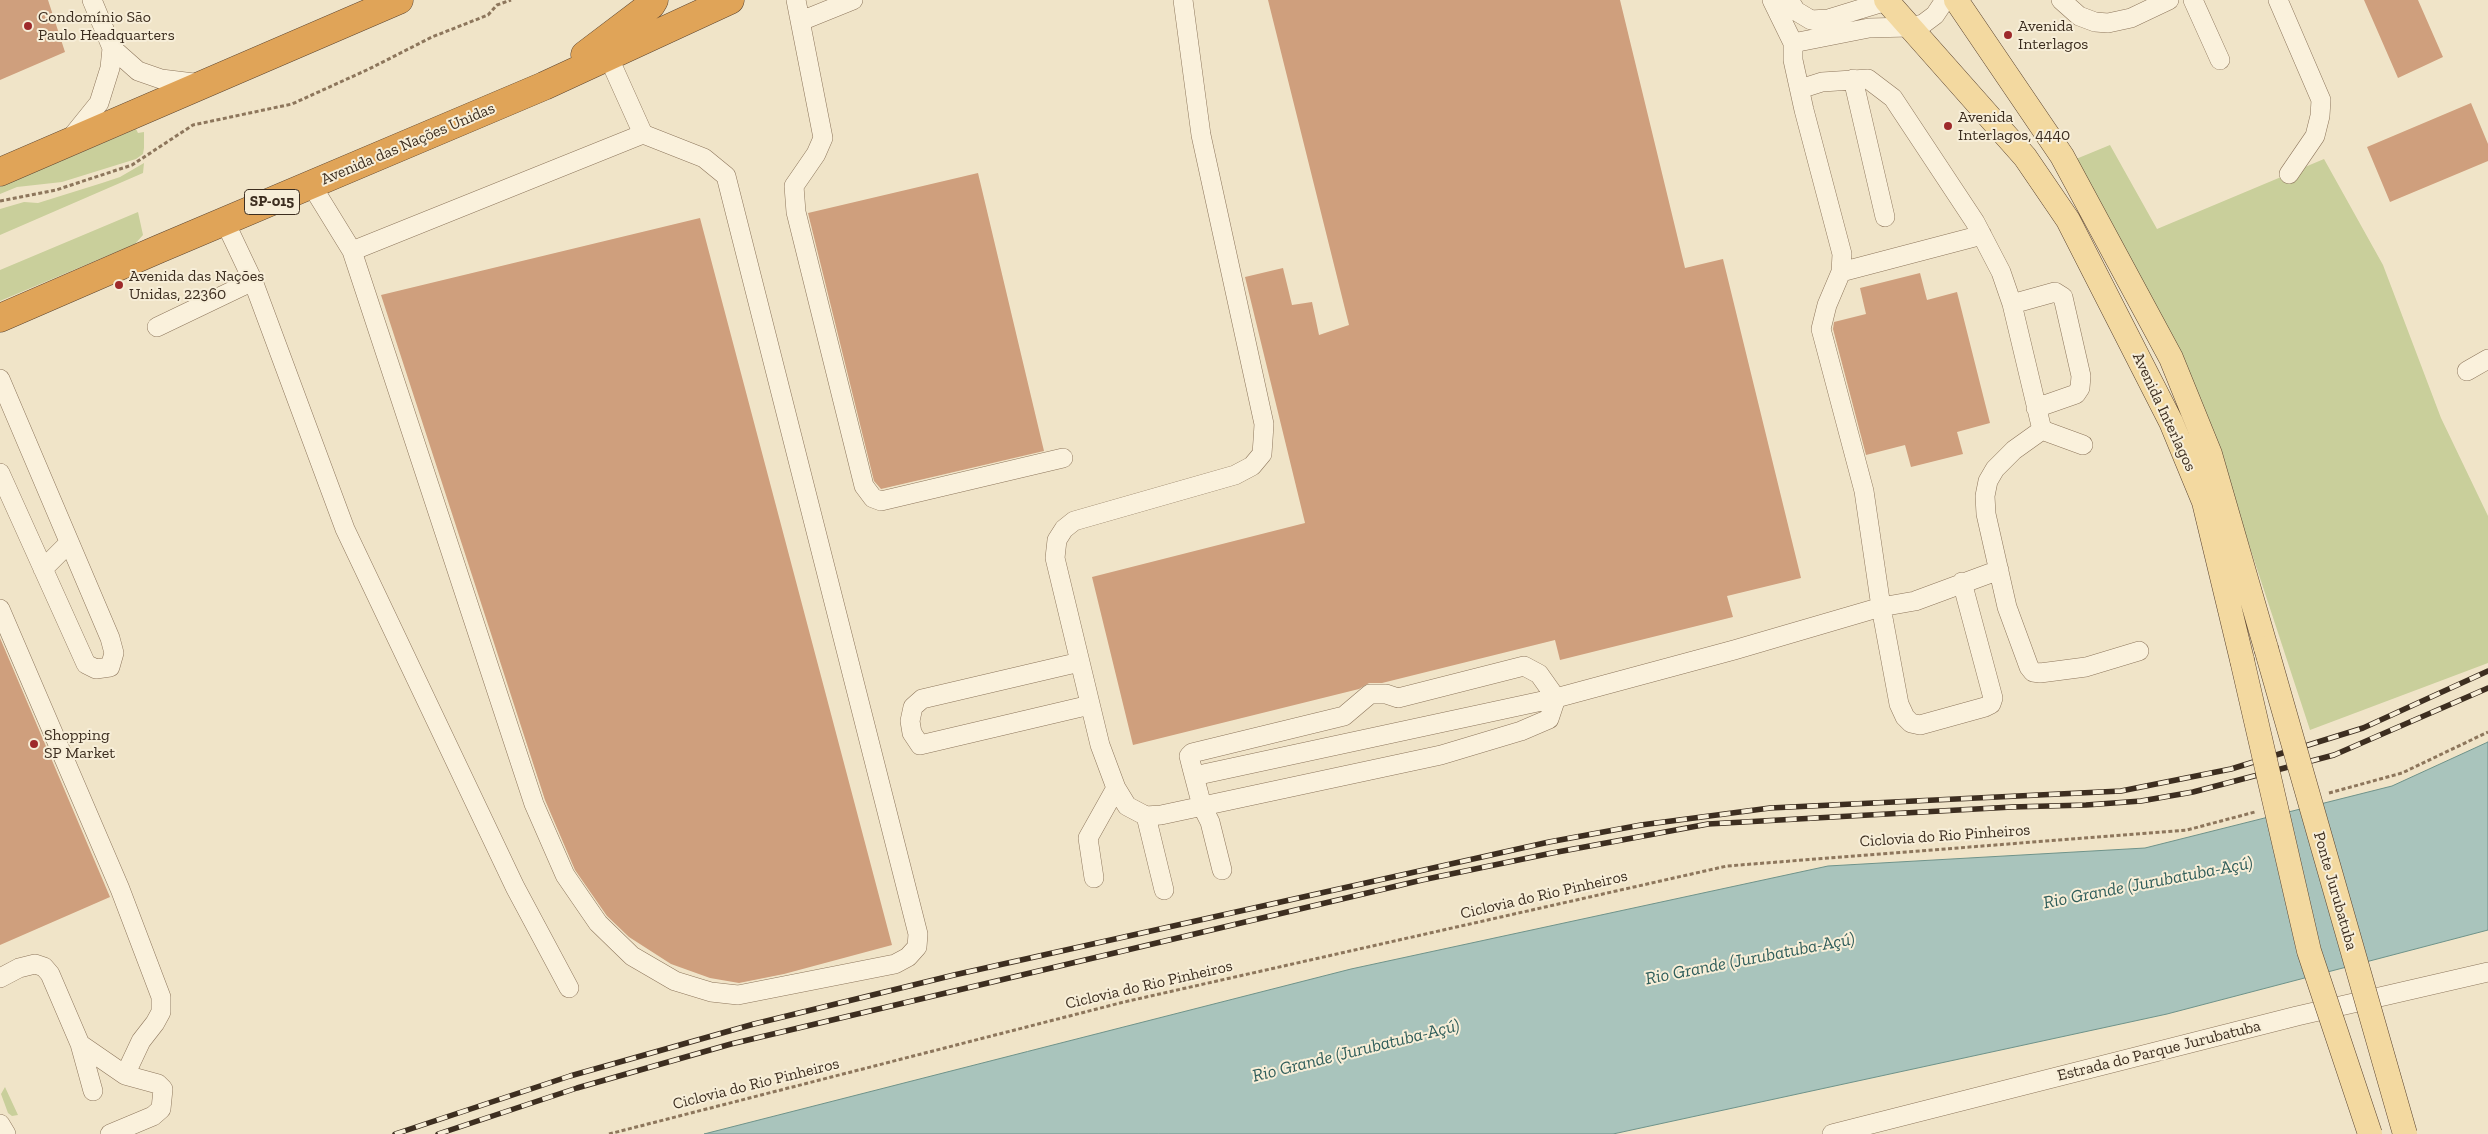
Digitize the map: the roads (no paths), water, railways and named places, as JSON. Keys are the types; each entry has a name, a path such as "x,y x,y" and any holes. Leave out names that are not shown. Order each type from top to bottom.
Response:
{"highway":[{"path":"0,172 399,0"},
{"name":"Avenida das Nações Unidas","path":"0,318 544,86 730,0"},
{"path":"544,86 652,2"}],"main road":[{"name":"Avenida Interlagos","path":"1887,0 2025,157 2068,220 2171,422 2204,502 2309,951 2370,1134"},
{"name":"Avenida Interlagos","path":"1956,0 2062,156 2171,358 2210,454 2266,648"},
{"name":"Ponte Jurubatuba","path":"2266,648 2404,1134"}],"lane":[{"path":"92,0 112,48 138,72 149,76 205,84"},
{"path":"796,0 823,138 816,154 794,186 796,212 864,486 873,498 881,502 1063,458"},
{"path":"801,21 854,0"},
{"path":"1183,0 1201,135 1264,424 1262,454 1252,466 1235,475 1074,521 1064,529 1057,540 1055,558 1100,745 1116,788 1127,806 1146,816 1202,806 1441,754 1521,731 1548,719 1556,698"},
{"path":"1772,0 1793,43 1793,60 1842,254 1841,272 1827,305 1821,329 1864,491 1880,607 1899,704 1912,724 1920,725 1991,704 1993,698 1962,582"},
{"path":"1789,0 1796,11 1811,20 1828,19 1887,0"},
{"path":"1793,43 1869,28 1909,27 1923,24 1935,15 1945,0"},
{"path":"2061,0 2079,16 2095,22 2108,23 2131,18 2169,0"},
{"path":"2193,0 2220,60"},
{"path":"2278,0 2321,100 2320,116 2315,136 2288,174"},
{"path":"67,144 99,103 106,88 112,48"},
{"path":"608,56 643,134"},
{"path":"1853,79 1885,217"},
{"path":"1800,89 1822,82 1868,79 1893,98 1982,235 2001,272 2012,304 2042,430"},
{"path":"312,186 352,251 534,804 566,875 598,923 632,956 675,981 711,992 738,995 894,964 908,957 917,947 918,934 726,176 704,158 643,134 352,251"},
{"path":"225,222 253,281 345,529 515,887 569,988"},
{"path":"1841,272 1982,235"},
{"path":"158,326 253,281"},
{"path":"2012,304 2055,292 2063,297 2081,376 2080,388 2076,394 2036,408"},
{"path":"2468,371 2488,359"},
{"path":"0,473 86,664 96,669 110,667 114,653 110,638 2,391"},
{"path":"2042,430 2083,445"},
{"path":"2042,430 2014,450 1995,469 1988,481 1984,496 1986,514 2010,616 2032,672 2040,673 2086,667 2139,651"},
{"path":"43,569 69,543"},
{"path":"1194,776 1556,698 1734,650 1880,607 1915,601 1962,582 1999,570"},
{"path":"0,608 120,889 161,997 161,1012 156,1023 141,1041 125,1075"},
{"path":"1080,662 922,699 913,708 910,721 912,733 920,745 1090,705"},
{"path":"1222,870 1210,822 1202,806 1194,776 1189,756 1192,753 1344,716 1370,694 1386,694 1398,698 1524,666 1539,674 1556,698"},
{"path":"1349,712 1356,740"},
{"path":"1094,878 1088,838 1116,788"},
{"path":"1146,816 1164,890"},
{"path":"0,978 19,968 35,964 44,967 50,974 80,1044 93,1091"},
{"name":"Estrada do Parque Jurubatuba","path":"1832,1134 2297,1016 2488,972"},
{"path":"80,1044 125,1075 158,1084 163,1089 161,1109 153,1116 110,1134"},
{"path":"0,1124 6,1134"}],"water":[{"name":"Rio Grande (Jurubatuba-Açú)","path":"2488,742 2488,930 2167,1014 1613,1134 704,1134 1351,969 1828,866 2145,848 2392,786"}],"railway":[{"path":"395,1134 570,1076 754,1024 954,975 1549,842 1641,825 1770,808 2121,791 2231,769 2363,728 2488,671"},
{"path":"438,1134 577,1088 731,1044 1422,880 1552,853 1708,824 2012,807 2086,805 2141,801 2193,792 2334,755 2488,688"}],"place":[{"name":"Condomínio São Paulo Headquarters","path":"28,26"},
{"name":"Avenida Interlagos","path":"2008,35"},
{"name":"Avenida Interlagos, 4440","path":"1948,126"},
{"name":"Avenida das Nações Unidas, 22360","path":"119,285"},
{"name":"Shopping SP Market","path":"34,744"}]}
